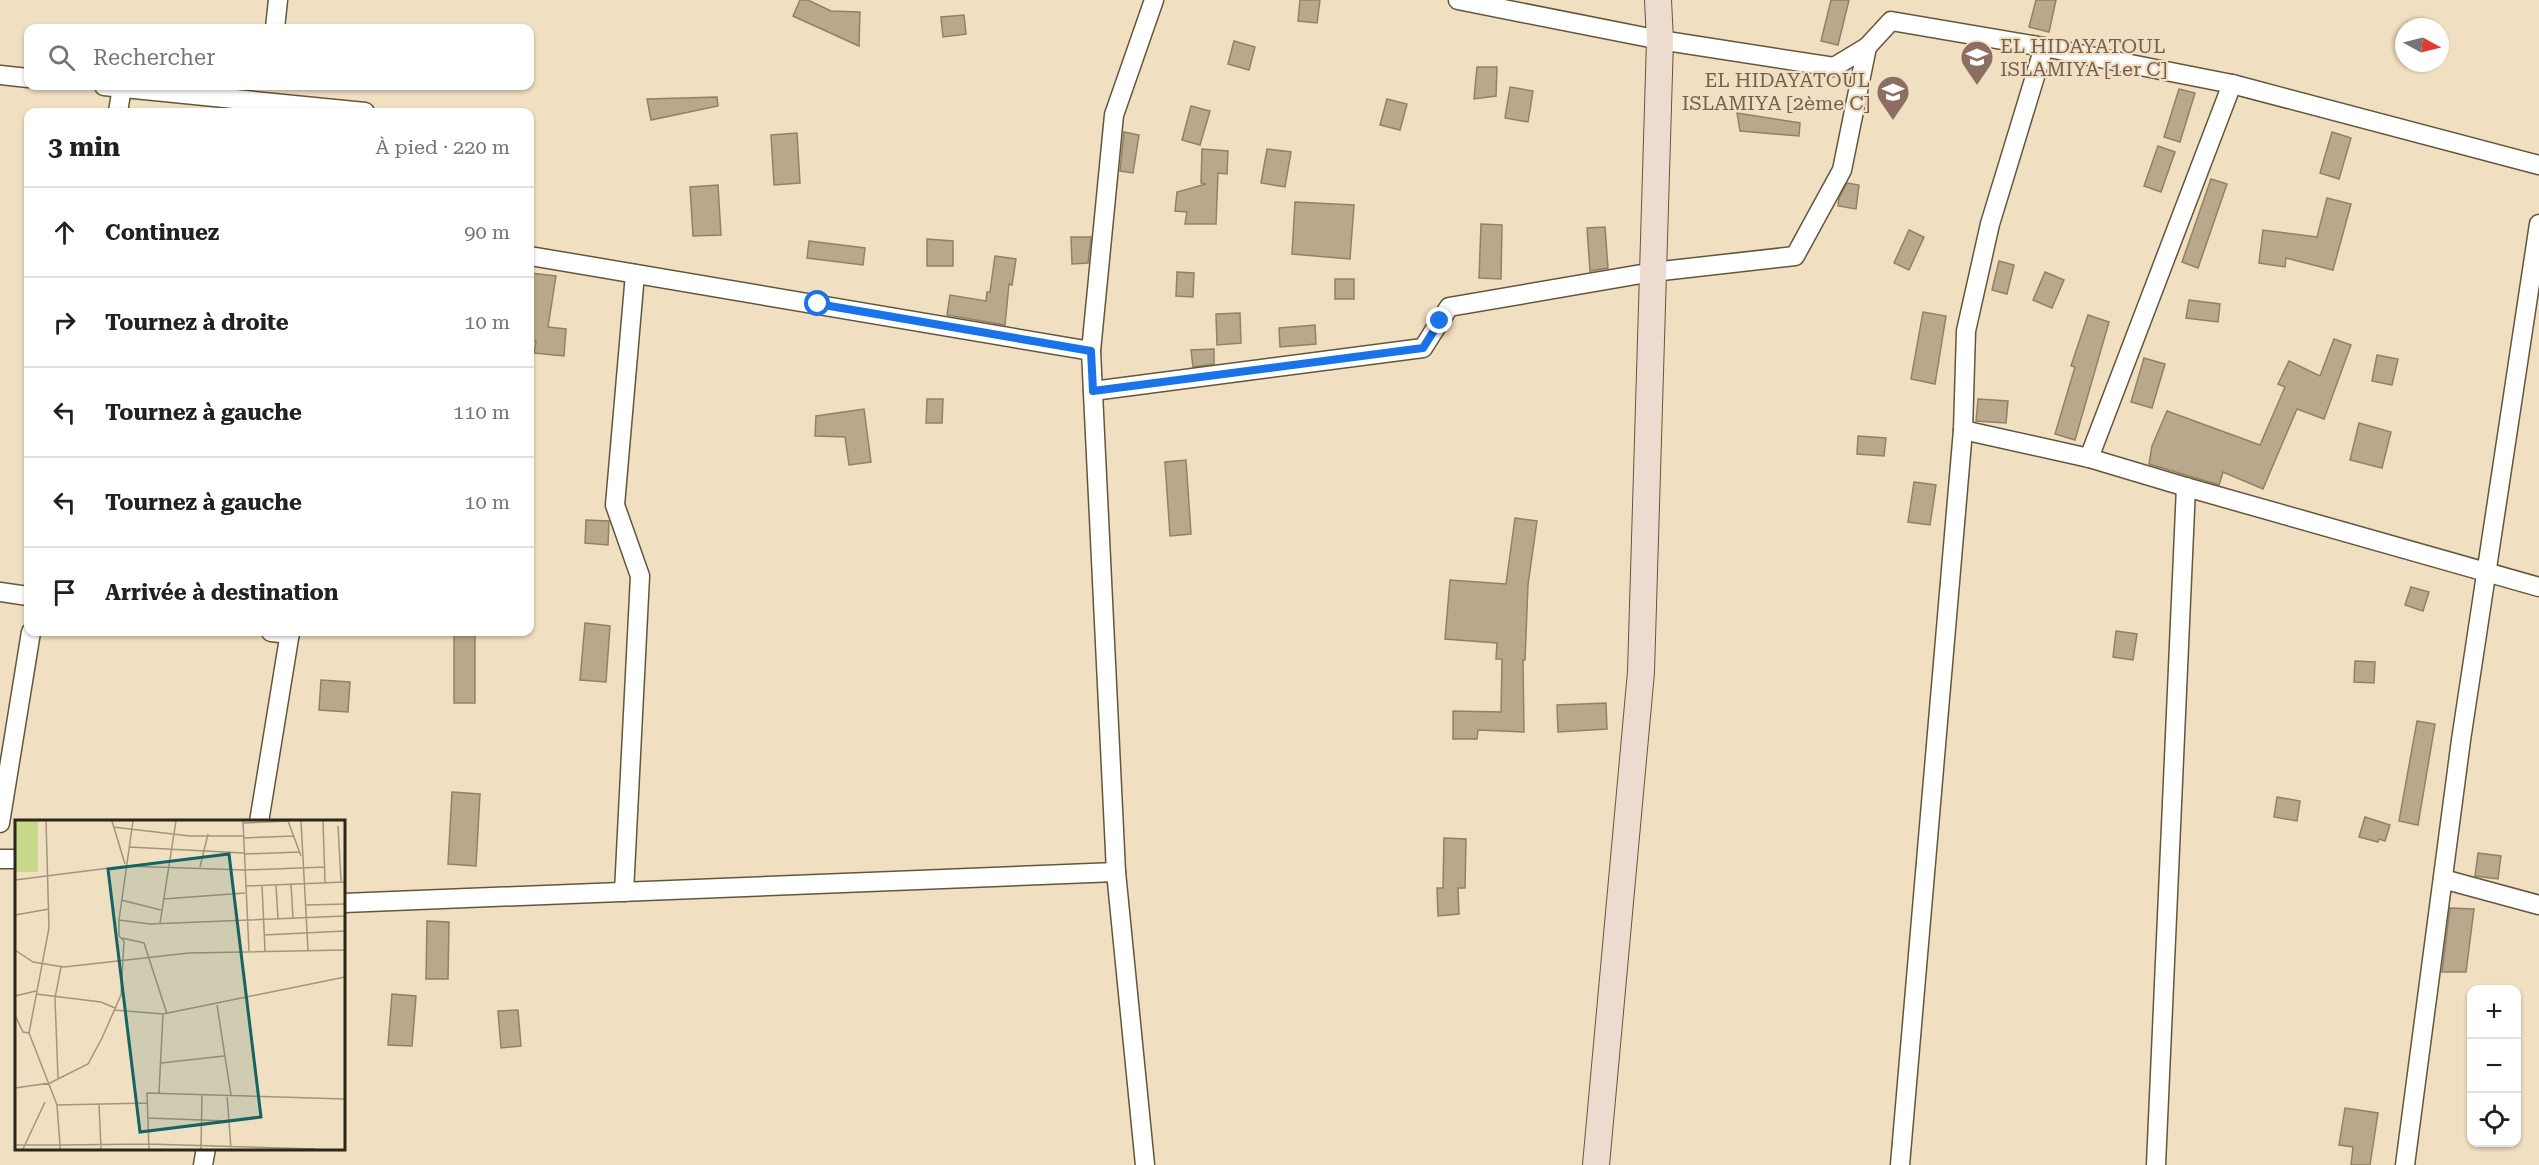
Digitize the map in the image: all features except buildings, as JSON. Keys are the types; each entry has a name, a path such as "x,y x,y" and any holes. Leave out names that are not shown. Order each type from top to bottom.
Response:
{"street":[{"path":"275,24 278,0"},
{"path":"1145,1165 1116,872 1091,351 1114,115 1154,0"},
{"path":"1458,0 1660,40 1834,67 1867,47 1891,21 2044,46 2232,84 2539,165"},
{"path":"1596,1165 1641,672 1660,40 1658,0"},
{"path":"1900,1165 1963,430 1966,331 1990,224 2044,46"},
{"path":"1093,391 1423,348 1449,307 1653,272 1795,256 1842,170 1867,47"},
{"path":"0,75 24,78"},
{"path":"2089,458 2232,84"},
{"path":"114,90 117,108"},
{"path":"190,90 268,94 343,108"},
{"path":"2405,1165 2485,572 2539,224"},
{"path":"534,257 1091,351"},
{"path":"624,892 640,576 615,505 635,274"},
{"path":"1963,430 2089,458 2186,488 2539,587"},
{"path":"2156,1165 2186,488"},
{"path":"0,592 24,595"},
{"path":"0,823 30,636"},
{"path":"259,820 290,636"},
{"path":"345,903 1116,872"},
{"path":"2443,879 2539,905"},
{"path":"203,1165 206,1150"}],"place":[{"name":"EL HIDAYATOUL ISLAMIYA [1er C]","path":"1977,86"},
{"name":"EL HIDAYATOUL ISLAMIYA [2ème C]","path":"1893,121"}],"route":[{"path":"818,304 1091,351 1093,391 1423,348 1440,321"}]}
